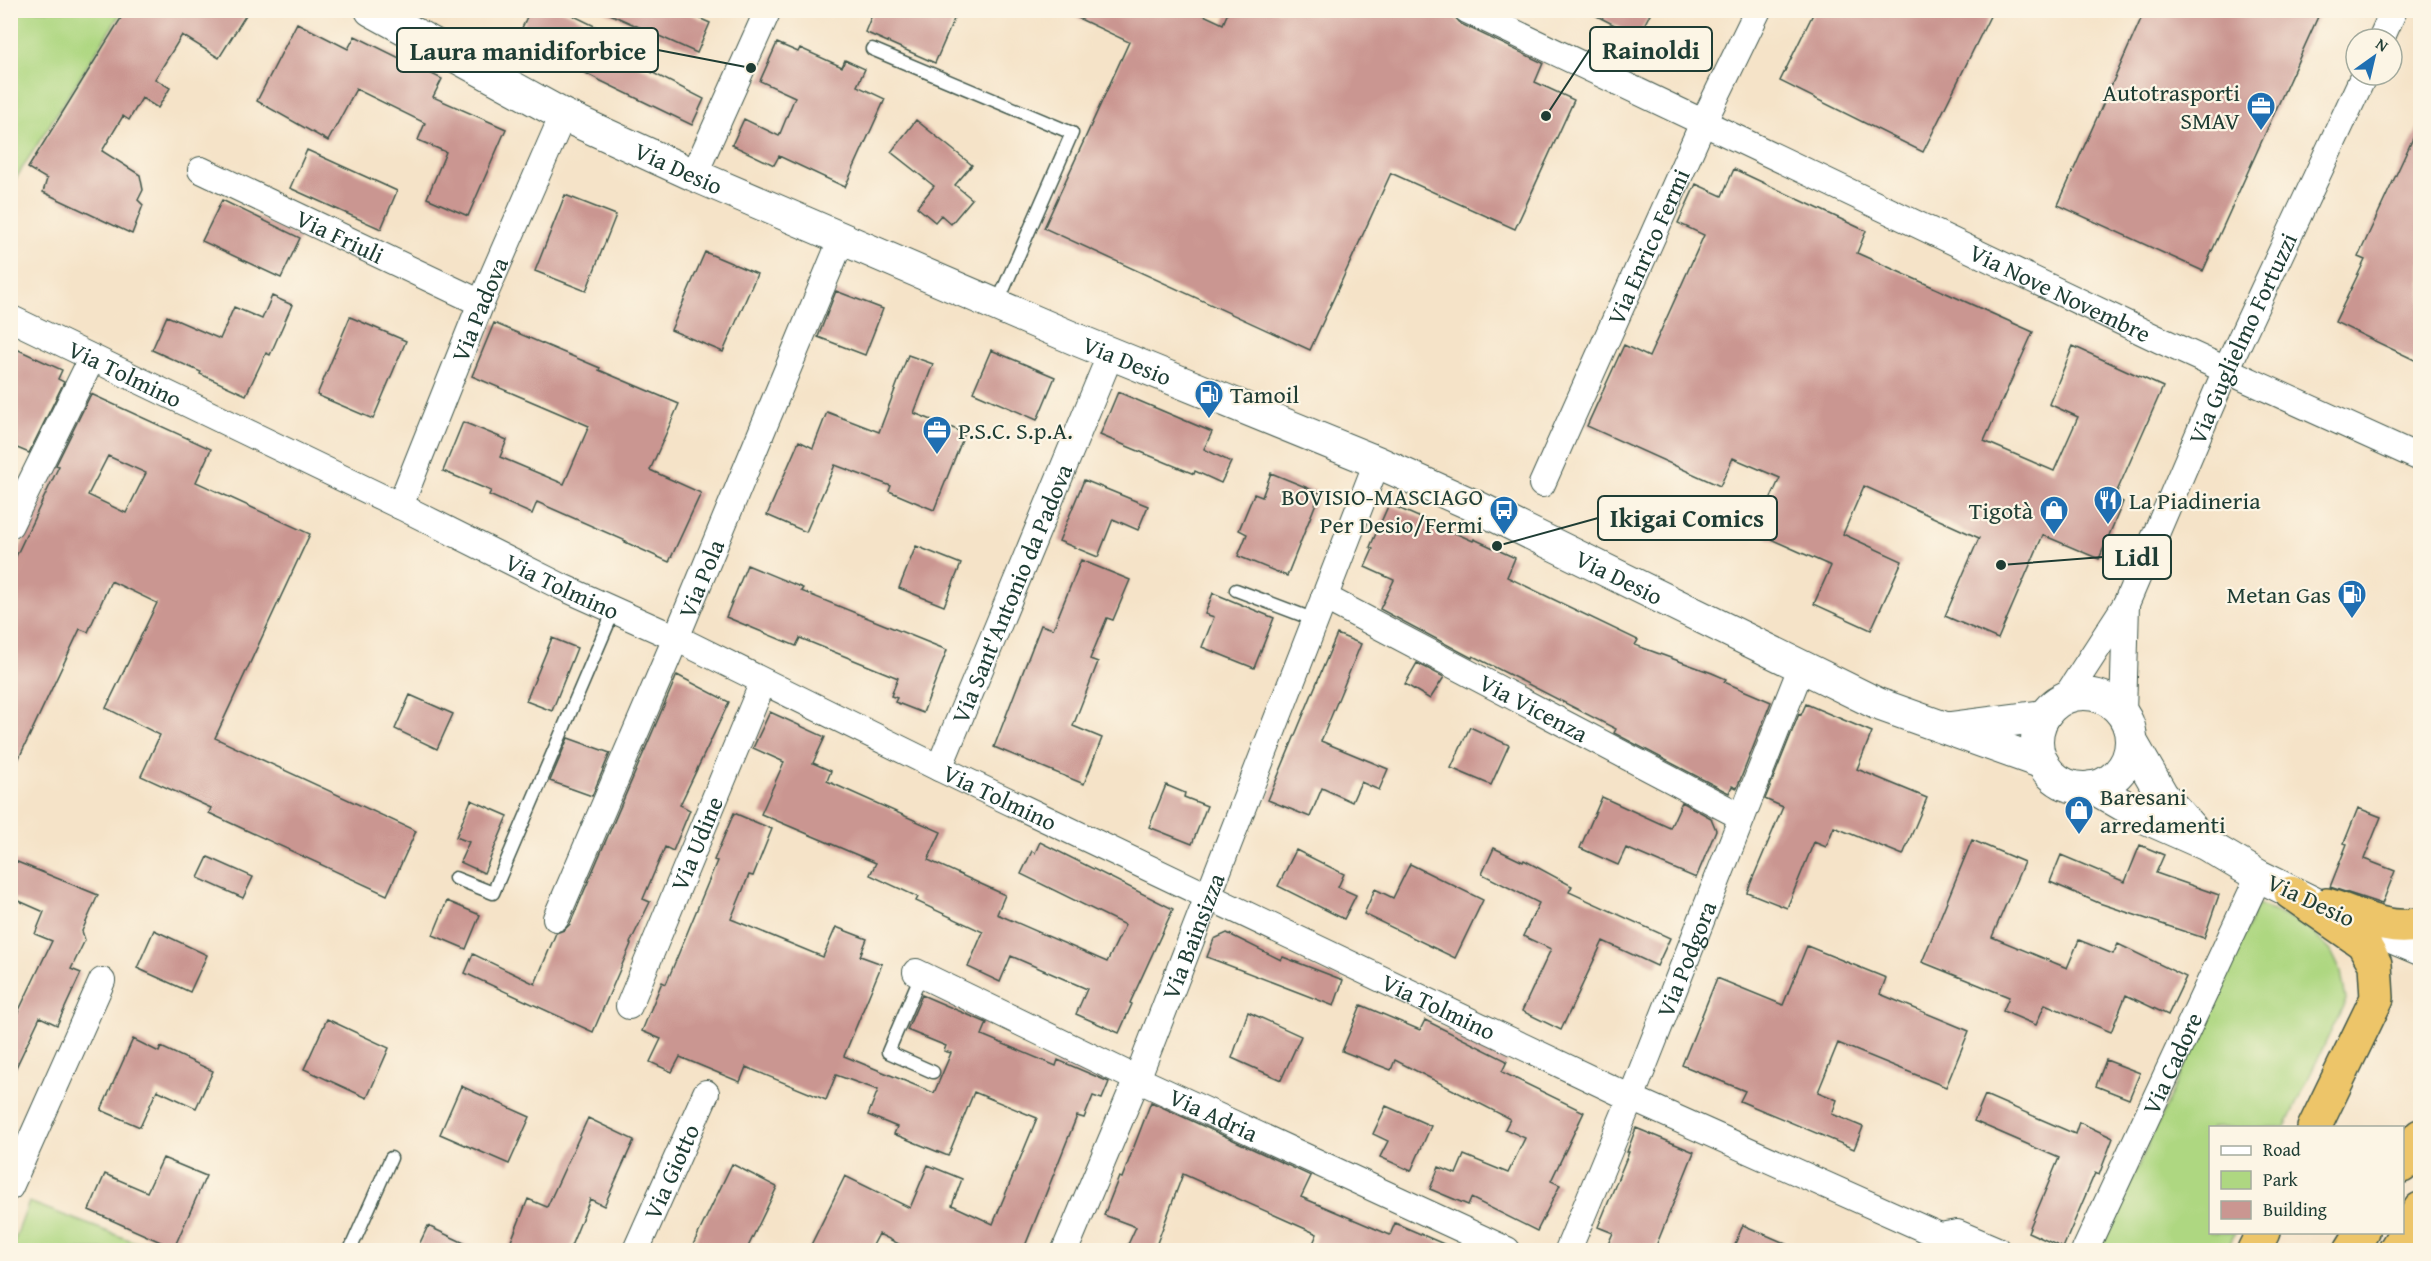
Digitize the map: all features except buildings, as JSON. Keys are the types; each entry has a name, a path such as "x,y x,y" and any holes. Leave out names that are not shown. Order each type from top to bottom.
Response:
{"highway":[{"path":"2294,894 2388,926 2408,927 2421,924"},
{"path":"2294,894 2363,944 2375,964 2377,998 2315,1126"},
{"path":"2404,1164 2421,1136"},
{"path":"2395,1251 2421,1209"},
{"path":"2254,1251 2262,1234"},
{"path":"2351,1251 2361,1234"}],"street":[{"name":"Via Desio","path":"371,10 563,115 694,175 1111,353 1377,462 1522,527 1878,705 2043,763"},
{"path":"694,175 768,10"},
{"name":"Via Nove Novembre","path":"1467,10 2226,370 2421,458"},
{"name":"Via Enrico Fermi","path":"1542,484 1703,123 1758,10"},
{"path":"2386,27 2394,10"},
{"name":"Via Guglielmo Fortuzzi","path":"2055,707 2126,603 2226,370 2358,87"},
{"name":"Via Padova","path":"400,506 481,303 563,115"},
{"name":"Via Friuli","path":"201,170 481,303"},
{"name":"Via Pola","path":"556,918 676,638 842,238"},
{"name":"Via Tolmino","path":"10,318 400,506 560,586 676,638 939,768 1631,1098 1940,1236 1957,1233 1997,1251"},
{"name":"Via Sant'Antonio da Padova","path":"939,768 1111,353"},
{"path":"10,525 92,358"},
{"name":"Via Bainsizza","path":"1065,1251 1137,1079 1377,462"},
{"name":"Via Vicenza","path":"1324,597 1742,817"},
{"name":"Via Guglielmo Fortuzzi","path":"2126,603 2127,728"},
{"name":"Via Podgora","path":"1568,1251 1801,668"},
{"name":"Via Udine","path":"629,1006 763,682"},
{"path":"2080,694 2097,695 2112,702 2127,728 2128,757 2121,771 2107,782 2092,787 2078,787 2064,783 2052,775 2043,763 2038,748 2038,731 2055,707 2080,694"},
{"name":"Via Desio","path":"1944,728 2055,707"},
{"name":"Via Desio","path":"2127,728 2162,795 2205,844"},
{"name":"Via Desio","path":"2092,787 2144,817 2205,844 2294,894 2421,949"},
{"name":"Via Cadore","path":"2085,1251 2259,876"},
{"name":"Via Adria","path":"918,974 1137,1079 1507,1251"},
{"path":"10,1187 102,981"},
{"name":"Via Giotto","path":"636,1251 706,1093"}],"lane":[{"path":"872,49 1072,133 997,305"},
{"path":"1236,590 1315,621"},
{"path":"455,878 493,893 614,610"},
{"name":"Via Adria","path":"918,974 888,1052 933,1072"},
{"path":"350,1251 391,1158"}],"green space":[{"path":"10,11 122,11 11,186"},
{"path":"2258,904 2307,927 2331,951 2341,972 2346,1000 2285,1126 2209,1126 2209,1234 2235,1234 2227,1250 2100,1250"},
{"path":"29,1202 156,1250 11,1250"}],"place":[{"name":"Laura manidiforbice","path":"751,68"},
{"name":"Rainoldi","path":"1546,116"},
{"name":"Autotrasporti SMAV","path":"2261,132"},
{"name":"Tamoil","path":"1209,420"},
{"name":"P.S.C. S.p.A.","path":"937,456"},
{"name":"La Piadineria","path":"2108,526"},
{"name":"BOVISIO-MASCIAGO Per Desio/Fermi","path":"1504,536"},
{"name":"Tigotà","path":"2054,536"},
{"name":"Ikigai Comics","path":"1497,546"},
{"name":"Lidl","path":"2001,565"},
{"name":"Metan Gas","path":"2352,620"},
{"name":"Baresani arredamenti","path":"2079,836"}]}
